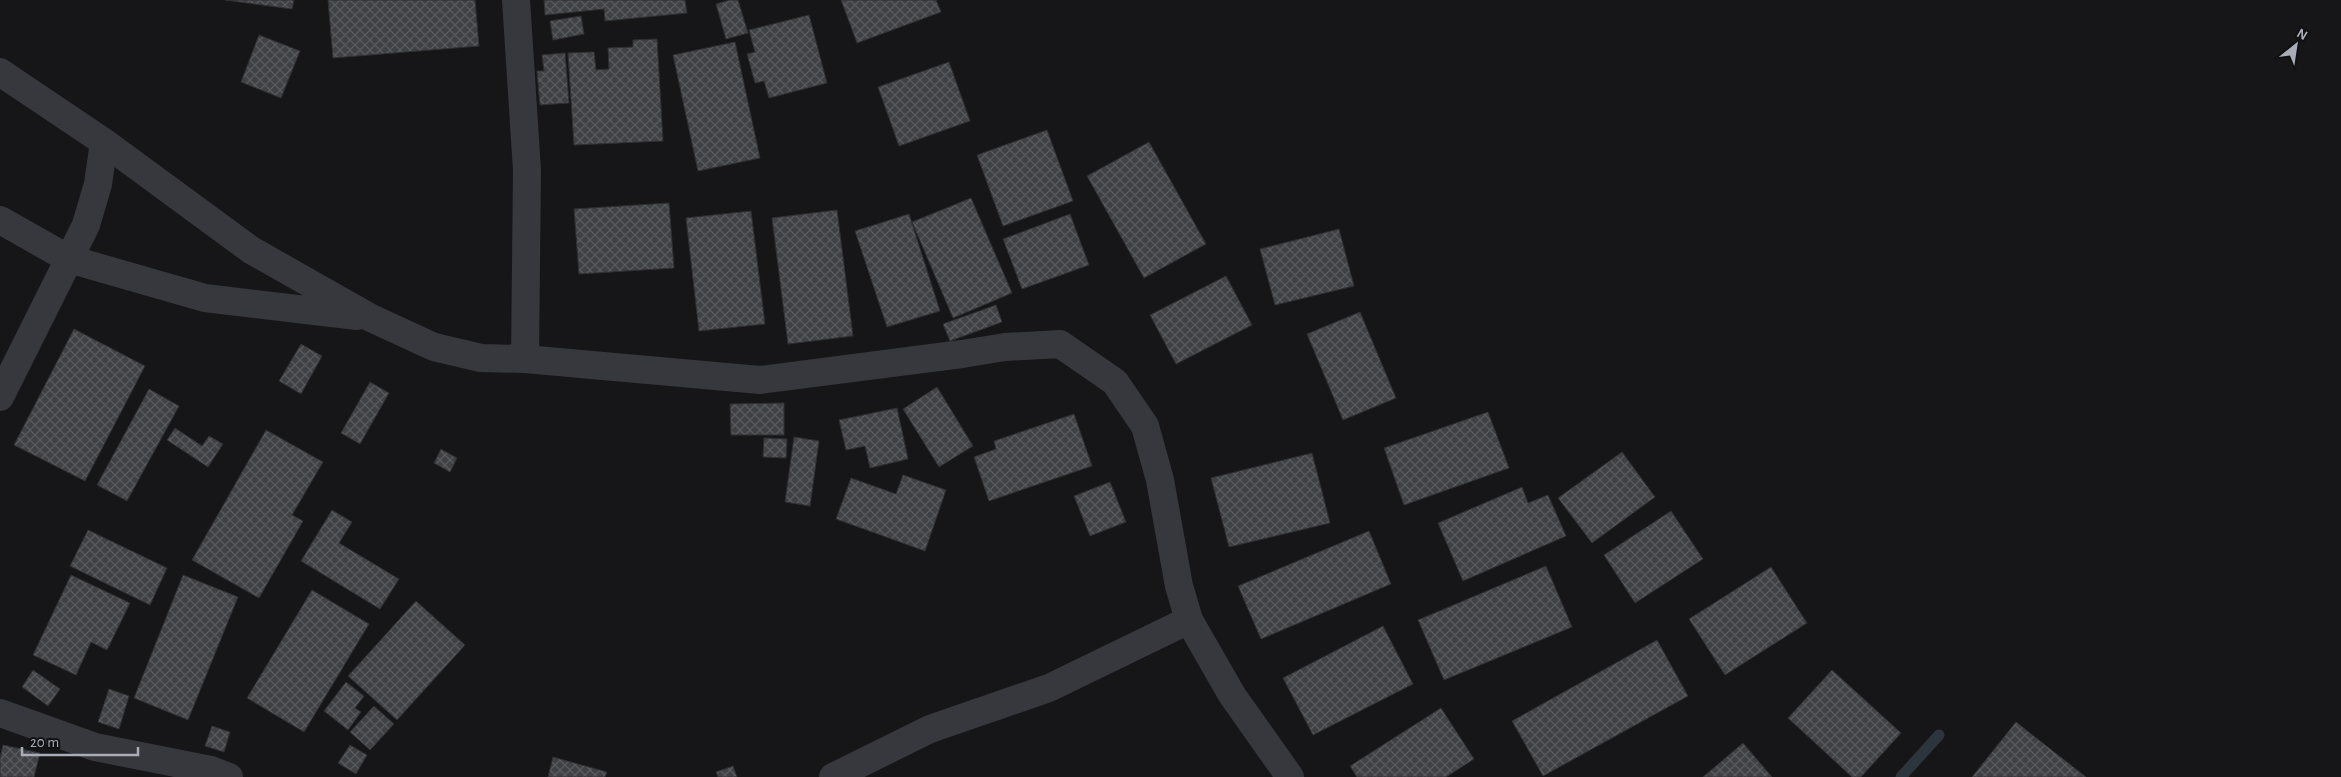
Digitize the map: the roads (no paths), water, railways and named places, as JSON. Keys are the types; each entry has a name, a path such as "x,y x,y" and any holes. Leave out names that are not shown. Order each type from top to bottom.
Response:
{"street":[{"path":"516,0 527,170 524,359"},
{"path":"0,72 104,142 251,250 371,318 434,347 481,358 524,359 760,380 1005,347 1060,344 1115,382 1145,426 1160,480 1179,586 1189,620 1232,695 1290,777"},
{"path":"0,396 86,225 98,184 104,142"},
{"path":"0,220 69,259 205,298 371,318"},
{"path":"833,777 930,729 1049,688 1189,620"},
{"path":"0,713 95,747 211,770 228,777"}],"waterway":[{"path":"1901,777 1939,735"}]}
